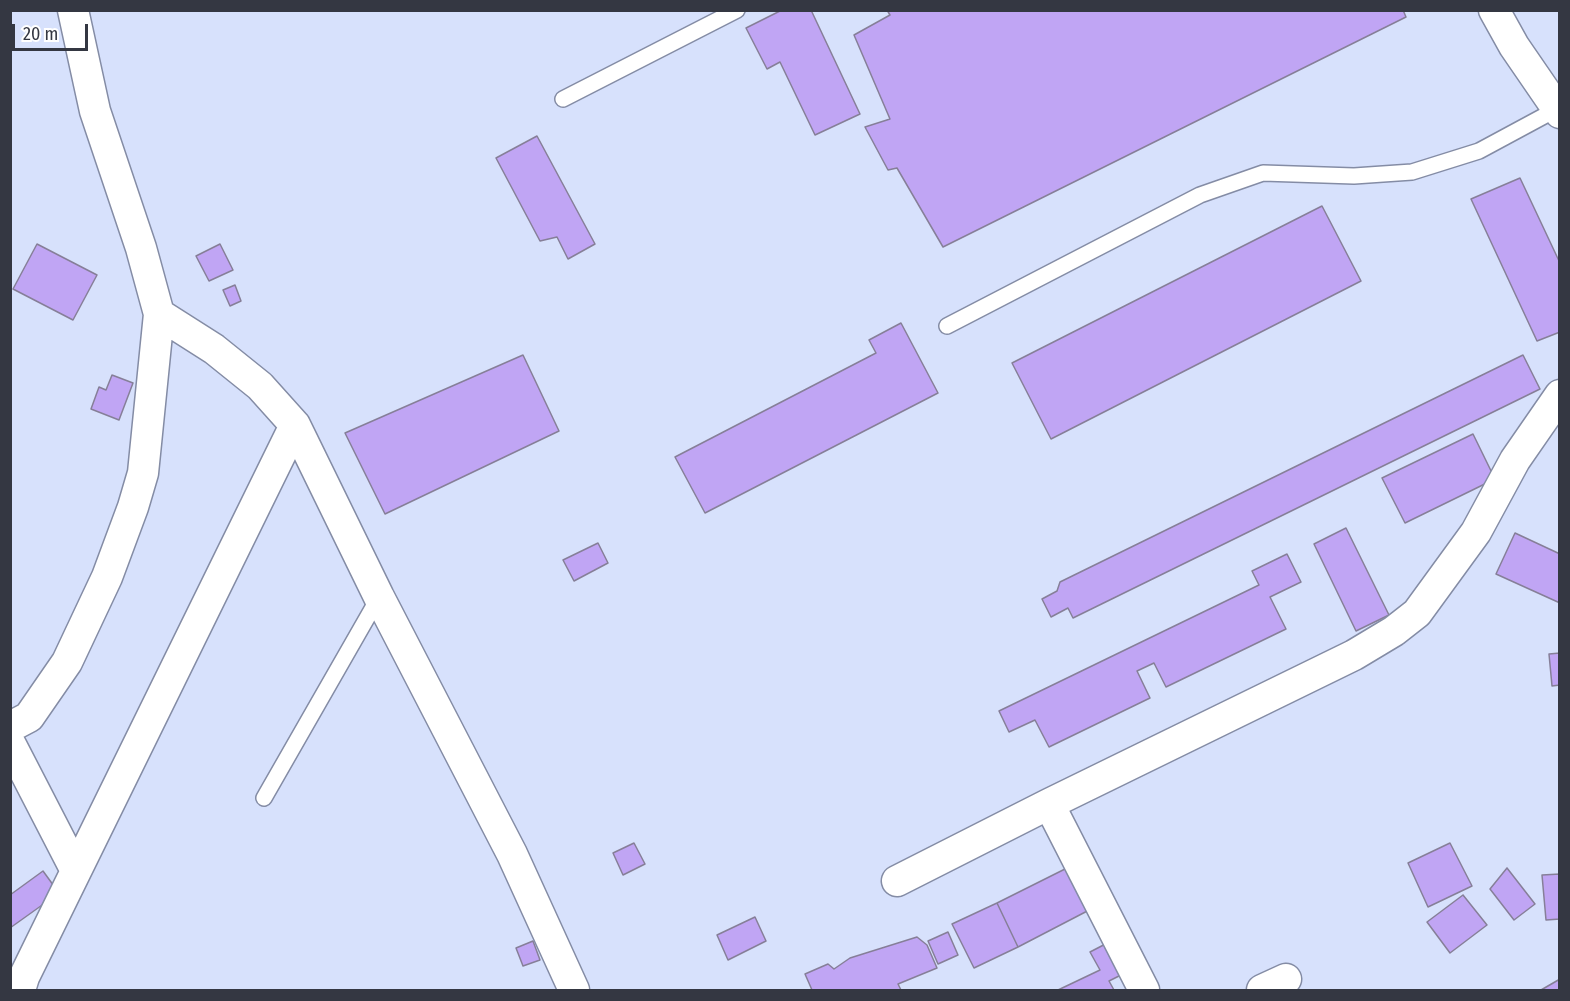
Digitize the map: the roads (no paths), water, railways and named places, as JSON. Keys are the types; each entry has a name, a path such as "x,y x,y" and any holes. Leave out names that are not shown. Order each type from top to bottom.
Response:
{"street":[{"path":"10,727 29,717 67,662 107,577 133,507 143,472 159,314 141,248 95,111 73,10"},
{"path":"1494,10 1514,46 1559,110"},
{"path":"159,314 214,349 260,386 295,425 379,597 512,854 574,990"},
{"path":"897,880 1354,655 1394,631 1417,613 1476,532 1515,460 1560,395"},
{"path":"20,990 24,977 295,425"},
{"path":"10,743 76,871"},
{"path":"1049,804 1144,990"}],"lane":[{"path":"563,99 737,10"},
{"path":"947,326 1211,191 1263,173 1354,176 1412,172 1479,151 1559,110"},
{"path":"264,798 379,597"}]}
